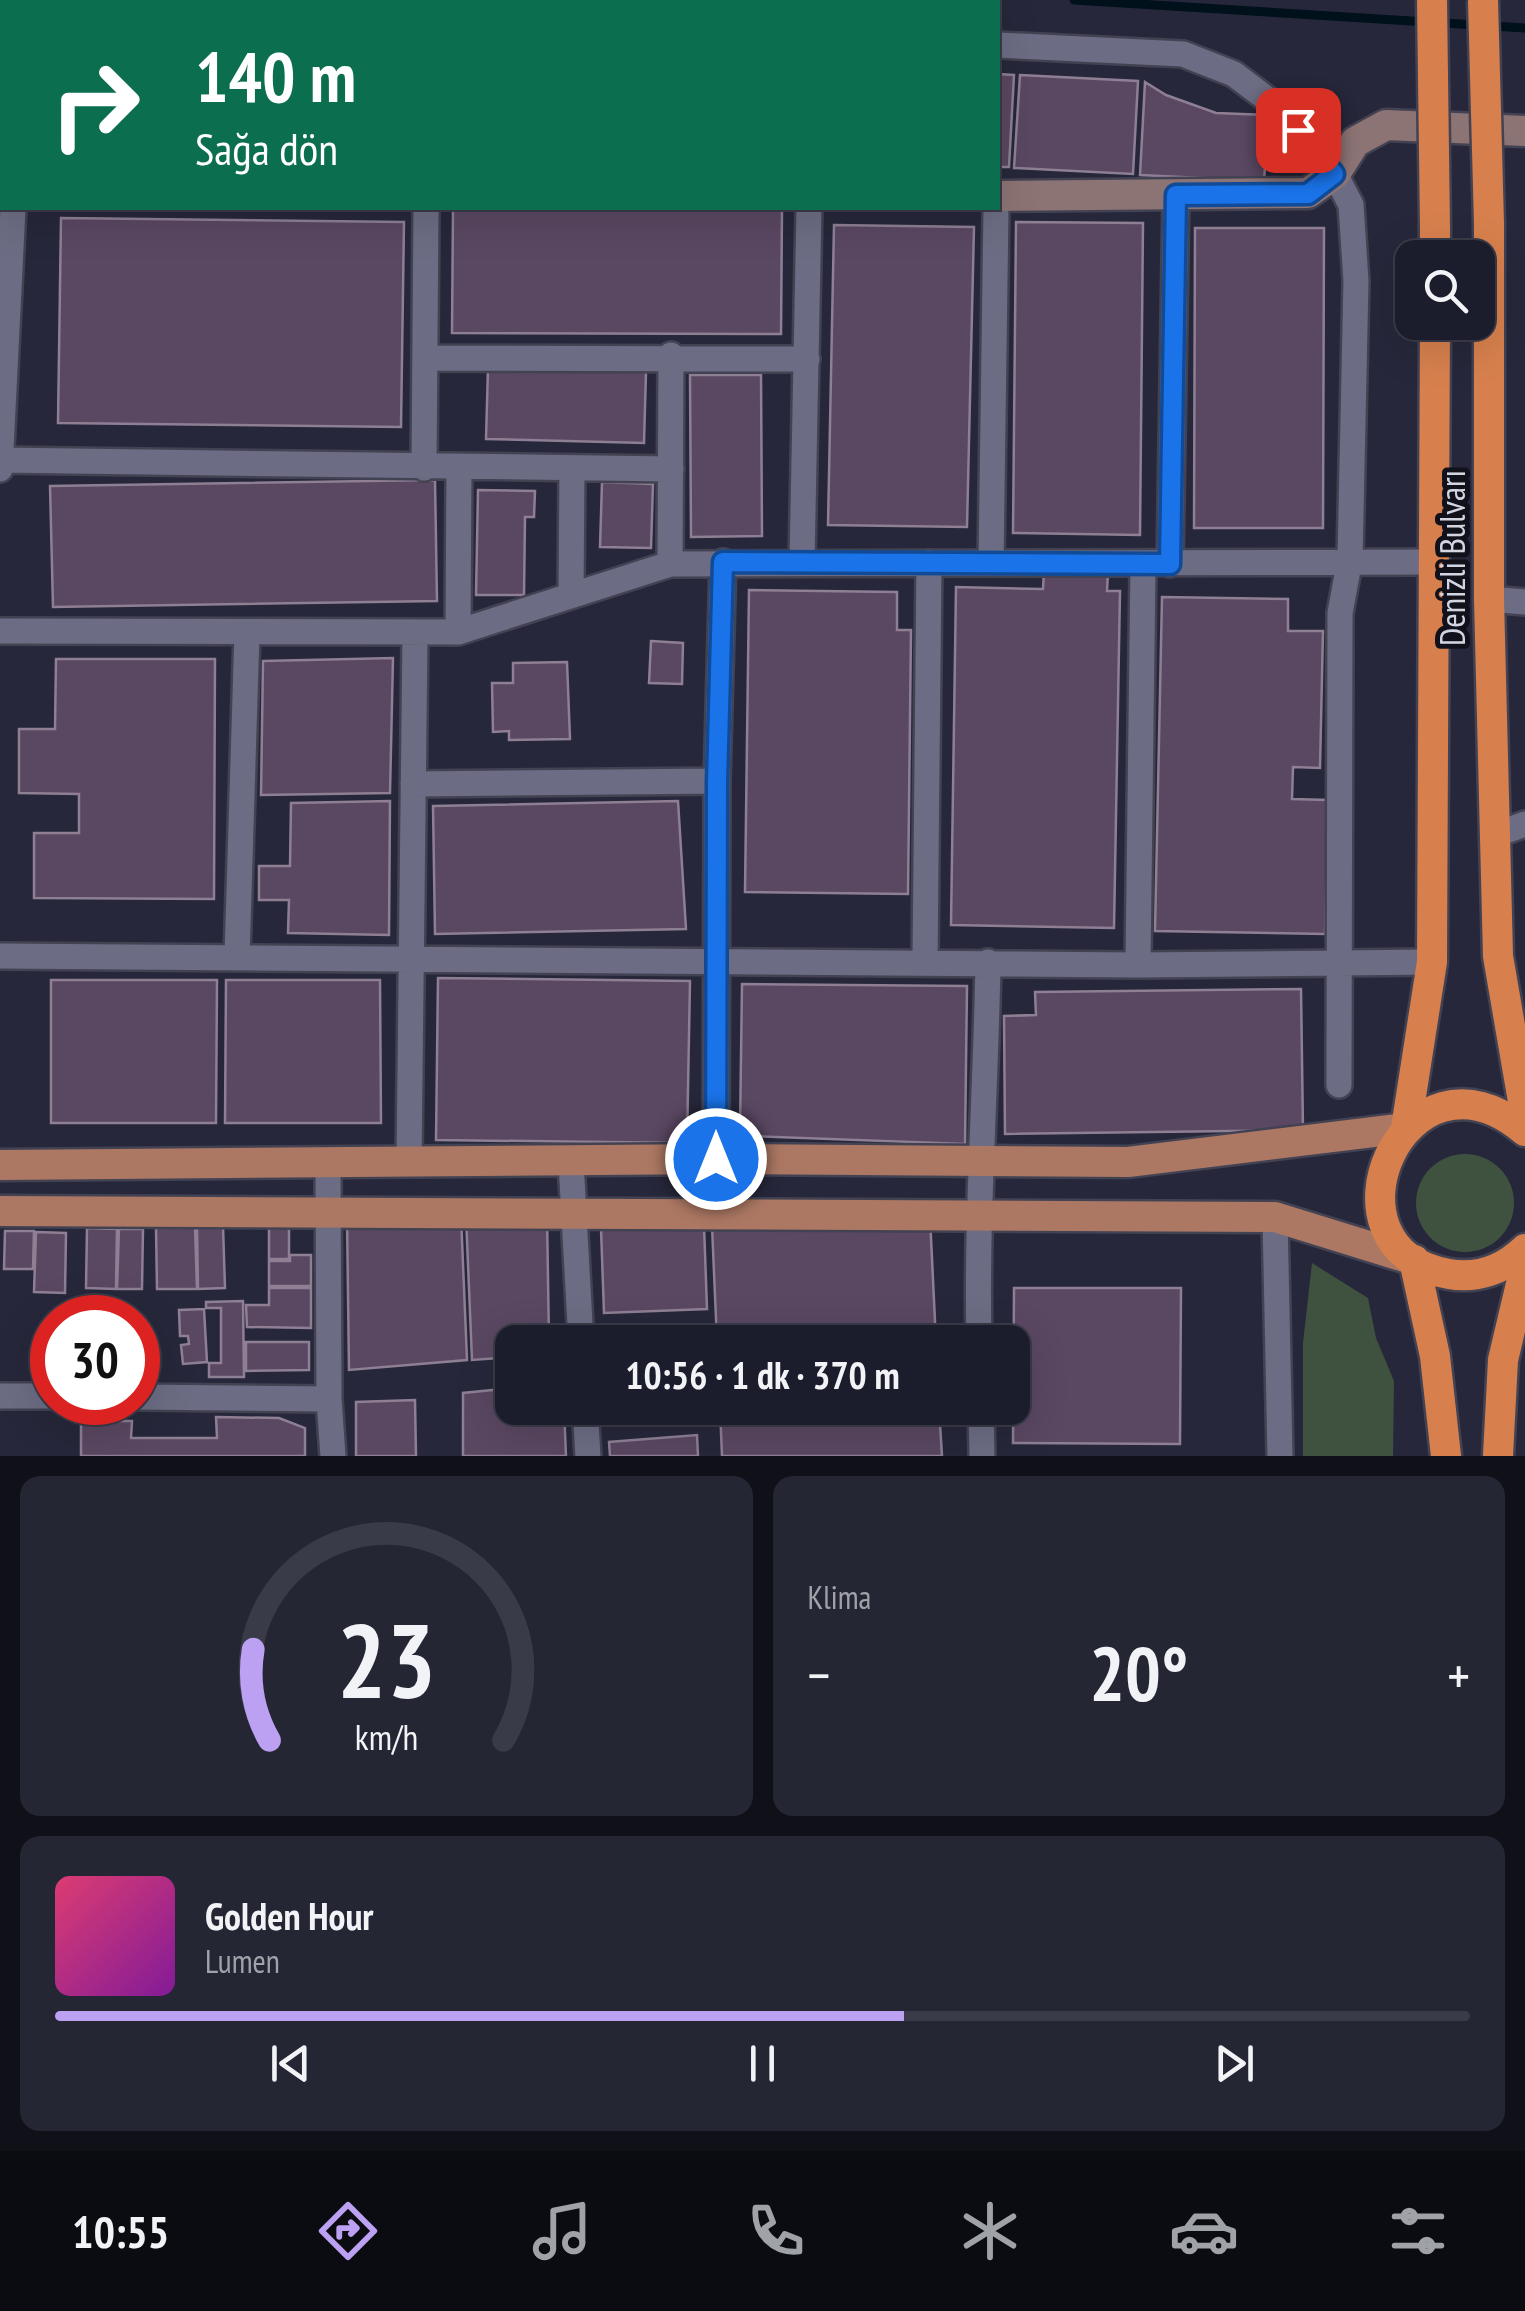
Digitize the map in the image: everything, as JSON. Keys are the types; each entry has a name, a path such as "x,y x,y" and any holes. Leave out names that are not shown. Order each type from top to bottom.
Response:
{"highway":[{"path":"1432,0 1435,240"},
{"name":"Denizli Bulvarı","path":"1483,0 1489,599 1498,956 1525,1113"},
{"name":"Denizli Bulvarı","path":"1406,1128 1432,962 1434,340"},
{"path":"1525,1131 1495,1112 1454,1105 1428,1112 1406,1128 1390,1148 1380,1171 1378,1196 1384,1221 1396,1243 1414,1260 1437,1272 1462,1276 1488,1272 1525,1249"},
{"path":"1414,1260 1435,1356 1446,1456"},
{"path":"1498,1456 1502,1360 1525,1267"}],"main road":[{"path":"0,1165 716,1159 1128,1162 1406,1128"},
{"path":"0,1210 1274,1217 1414,1260"}],"street":[{"path":"1000,46 1183,54 1234,74 1280,109 1334,174 1351,205 1356,281 1350,559 1340,612 1339,1086"},
{"path":"1000,196 1308,194 1334,174 1355,142 1386,125 1525,130"},
{"path":"1170,564 1176,195"},
{"path":"0,469 13,210"},
{"path":"424,468 426,210"},
{"path":"802,562 809,210"},
{"path":"992,562 996,210"},
{"path":"425,358 671,355 807,359"},
{"path":"670,564 671,355"},
{"path":"0,460 671,469"},
{"path":"458,468 458,632"},
{"path":"570,595 572,468"},
{"path":"0,631 415,635 458,632 670,564 1170,564 1350,559 1433,562"},
{"path":"716,1159 717,782 723,562"},
{"path":"925,961 929,563"},
{"path":"1138,965 1142,564"},
{"path":"1489,599 1525,602"},
{"path":"238,956 246,632"},
{"path":"408,1162 415,635"},
{"path":"413,784 717,782"},
{"path":"1495,835 1525,824"},
{"path":"0,956 1138,965 1432,962"},
{"path":"979,1325 976,1214 984,1161 988,962"},
{"path":"328,1162 329,1398 333,1456"},
{"path":"571,1162 580,1325"},
{"path":"1274,1217 1280,1456"},
{"path":"0,1396 30,1396"},
{"path":"160,1397 329,1398"},
{"path":"586,1425 588,1456"},
{"path":"981,1425 982,1456"}],"green space":[{"path":"1465,1154 1484,1158 1500,1168 1510,1184 1514,1203 1510,1222 1500,1238 1484,1248 1465,1252 1446,1248 1430,1238 1420,1222 1416,1203 1420,1184 1430,1168 1446,1158"},
{"path":"1312,1263 1368,1298 1376,1338 1394,1381 1393,1456 1303,1456 1303,1343"}],"building":[{"path":"1000,74 1014,75 1009,167 1000,167"},
{"path":"1020,75 1138,81 1133,174 1014,168"},
{"path":"1145,82 1166,95 1216,113 1267,115 1266,129 1286,130 1284,168 1265,167 1264,181 1140,175"},
{"path":"453,210 782,210 781,334 452,333"},
{"path":"61,218 404,222 401,427 58,423"},
{"path":"1016,222 1143,223 1140,535 1013,533"},
{"path":"834,225 974,227 967,527 828,525"},
{"path":"1195,228 1324,228 1323,528 1194,528"},
{"path":"488,368 646,372 644,443 486,439"},
{"path":"690,375 761,375 762,536 691,537"},
{"path":"435,480 437,601 53,607 50,486"},
{"path":"602,482 653,484 651,548 600,547"},
{"path":"478,490 535,491 534,517 525,517 524,595 476,595"},
{"path":"1044,571 1108,572 1107,591 1120,591 1114,928 951,925 956,587 1043,589"},
{"path":"749,590 897,592 897,630 911,630 908,894 745,892"},
{"path":"1162,597 1288,599 1288,631 1323,631 1320,768 1293,767 1292,799 1328,800 1325,934 1155,931"},
{"path":"651,641 683,643 682,684 649,683"},
{"path":"393,658 390,793 261,795 263,661"},
{"path":"56,659 215,659 214,899 34,898 34,833 79,833 79,794 19,793 19,729 55,729"},
{"path":"567,662 570,739 509,740 509,731 493,732 492,683 513,683 513,663"},
{"path":"390,801 389,935 288,933 289,900 259,900 259,866 290,866 291,803"},
{"path":"678,801 686,929 435,934 433,806"},
{"path":"438,978 690,981 687,1143 436,1140"},
{"path":"51,980 217,980 216,1123 51,1123"},
{"path":"226,980 380,980 381,1123 225,1123"},
{"path":"742,984 967,986 965,1144 749,1136 740,1130"},
{"path":"1301,989 1303,1130 1005,1134 1004,1016 1036,1015 1035,992"},
{"path":"547,1215 549,1325 495,1325 495,1358 472,1360 466,1216"},
{"path":"461,1216 467,1360 349,1370 347,1217"},
{"path":"930,1217 935,1325 716,1325 712,1226"},
{"path":"704,1225 707,1309 604,1313 601,1229"},
{"path":"195,1226 197,1289 157,1289 156,1227"},
{"path":"197,1226 223,1226 225,1288 198,1289"},
{"path":"269,1227 289,1227 289,1259 269,1259"},
{"path":"87,1228 117,1229 116,1289 86,1288"},
{"path":"119,1229 143,1229 142,1289 117,1289"},
{"path":"5,1231 34,1231 33,1269 4,1269"},
{"path":"36,1232 66,1233 65,1293 34,1292"},
{"path":"290,1255 311,1255 311,1286 269,1286 269,1261 290,1261"},
{"path":"269,1288 311,1288 311,1328 247,1327 246,1305 269,1305"},
{"path":"1014,1288 1181,1288 1180,1444 1013,1443 1013,1425 1030,1425 1030,1325 1014,1325"},
{"path":"243,1301 244,1377 209,1377 209,1363 221,1363 221,1308 206,1308 206,1302"},
{"path":"204,1309 207,1362 183,1364 181,1345 189,1344 188,1336 180,1336 179,1310"},
{"path":"246,1342 309,1342 309,1370 246,1371"},
{"path":"495,1390 495,1425 565,1425 566,1456 463,1456 463,1393"},
{"path":"415,1400 416,1456 356,1456 356,1402"},
{"path":"216,1417 279,1418 305,1428 305,1456 81,1456 81,1425 132,1425 131,1438 217,1438"},
{"path":"721,1425 940,1425 942,1456 722,1456"},
{"path":"697,1435 698,1456 610,1456 609,1442"}],"waterway":[{"path":"1074,0 1525,28"}],"route":[{"path":"716,1159 717,782 723,562 1170,564 1176,195 1308,194 1334,174 1298,130"}]}
